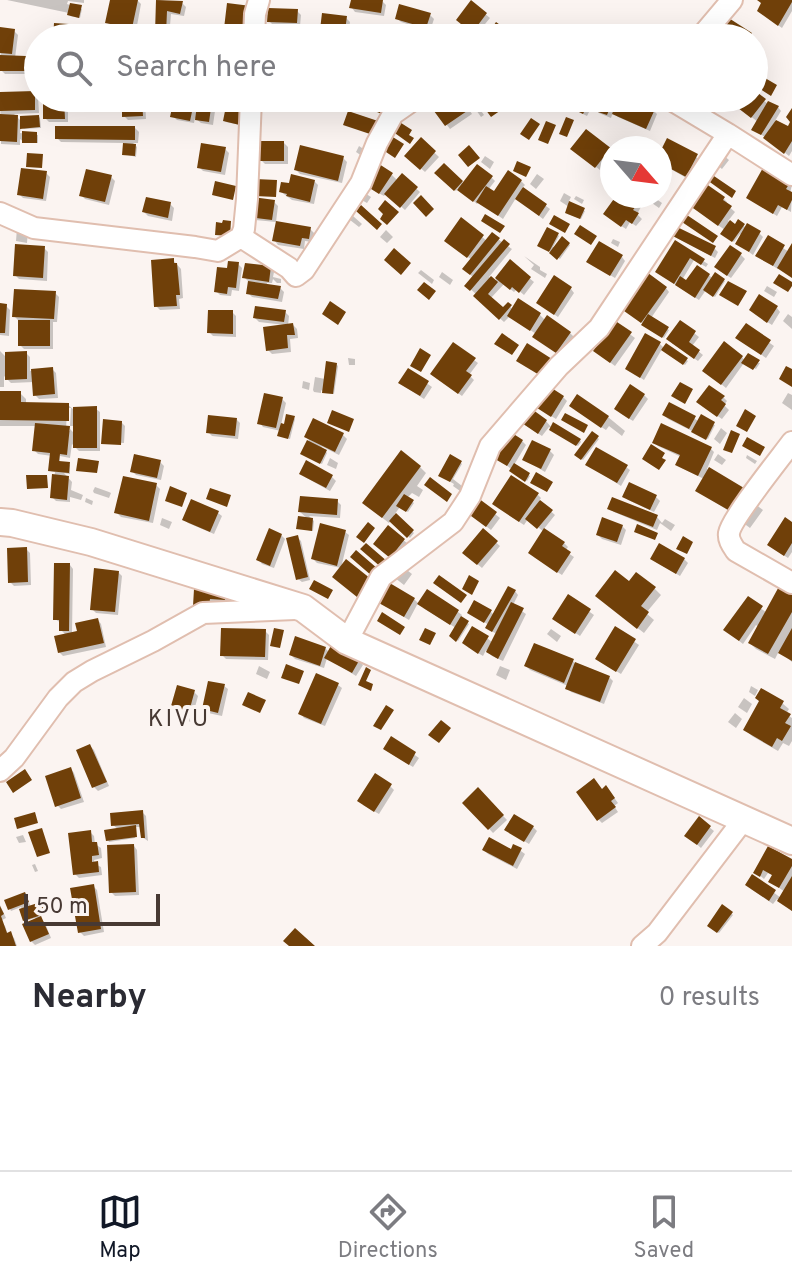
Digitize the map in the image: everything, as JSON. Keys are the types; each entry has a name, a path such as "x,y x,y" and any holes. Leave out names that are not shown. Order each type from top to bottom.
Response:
{"street":[{"path":"255,24 259,0"},
{"path":"712,24 732,0"},
{"path":"0,213 34,228 218,251 241,237 244,229 250,112"},
{"path":"241,237 289,268 296,276 300,274 361,183 377,143 396,112"},
{"path":"691,112 792,175"},
{"path":"347,641 381,577 453,522 470,496 490,446 559,366 599,328 728,134"},
{"path":"792,442 747,502 729,534 730,543 736,551 792,583"},
{"path":"0,522 91,542 303,608 347,641 792,841"},
{"path":"0,771 14,758 58,698 74,682 92,671 203,613 303,608"},
{"path":"642,946 657,933 744,819"}],"building":[{"path":"110,0 138,0 133,24 105,23"},
{"path":"156,0 183,1 180,14 167,11 166,24 155,24"},
{"path":"351,0 383,0 381,13 349,8"},
{"path":"471,0 487,13 479,24 461,24 456,20"},
{"path":"757,0 792,2 778,26 757,11 761,3"},
{"path":"70,3 82,5 79,18 67,15"},
{"path":"227,3 251,6 249,24 225,24"},
{"path":"399,4 431,13 427,24 395,19"},
{"path":"268,8 298,9 297,23 267,22"},
{"path":"322,13 347,16 346,24 321,24"},
{"path":"724,15 738,24 717,24"},
{"path":"0,27 15,29 12,54 0,53"},
{"path":"0,55 24,56 24,71 0,71"},
{"path":"768,80 777,85 771,96 768,94"},
{"path":"24,91 24,110 0,111 0,92"},
{"path":"768,101 779,106 761,135 751,130 762,112 768,112"},
{"path":"792,108 792,141 784,154 763,138 776,120 788,126 790,122 786,117"},
{"path":"43,112 65,112 65,119 43,119"},
{"path":"122,112 143,112 143,116 122,117"},
{"path":"171,112 192,112 190,121 170,117"},
{"path":"196,112 210,112 209,122 195,120"},
{"path":"225,112 247,112 244,126 223,121"},
{"path":"348,112 378,121 373,135 343,125"},
{"path":"435,112 466,112 445,126"},
{"path":"613,112 654,112 646,129"},
{"path":"0,114 18,115 17,142 0,141"},
{"path":"39,115 40,127 20,129 20,116"},
{"path":"566,117 574,120 567,137 559,134"},
{"path":"531,118 540,124 529,140 520,134"},
{"path":"398,121 412,130 409,135 414,138 410,144 392,131"},
{"path":"546,121 556,125 548,144 538,140"},
{"path":"55,126 135,126 135,140 55,139"},
{"path":"586,129 600,140 600,162 595,168 570,149"},
{"path":"22,131 37,132 37,143 22,143"},
{"path":"388,134 404,144 395,158 380,148"},
{"path":"421,137 436,151 420,170 404,156"},
{"path":"259,141 284,141 284,161 259,161"},
{"path":"672,141 698,154 686,177 672,169"},
{"path":"123,143 136,144 135,156 122,155"},
{"path":"201,143 226,147 221,172 197,168"},
{"path":"300,145 344,156 338,181 294,170"},
{"path":"469,145 480,158 468,167 458,155"},
{"path":"27,153 43,154 42,168 26,167"},
{"path":"517,161 531,167 526,177 513,171"},
{"path":"444,163 463,181 454,191 434,173"},
{"path":"379,164 393,173 379,194 365,185"},
{"path":"477,164 493,176 473,202 457,190"},
{"path":"764,166 791,181 786,189 792,192 787,210 778,205 773,214 746,198"},
{"path":"21,168 47,171 43,199 17,195"},
{"path":"86,169 112,175 105,202 79,196"},
{"path":"508,170 522,180 498,216 476,202 486,186 494,191"},
{"path":"402,173 418,187 400,208 384,194"},
{"path":"291,174 315,180 310,202 279,192 281,182 289,183"},
{"path":"711,174 736,191 732,198 707,180"},
{"path":"255,179 277,180 276,197 255,196"},
{"path":"215,181 236,186 233,200 212,195"},
{"path":"702,181 725,197 723,200 732,206 718,226 686,203"},
{"path":"523,187 547,204 539,216 515,199"},
{"path":"421,195 434,209 426,217 413,203"},
{"path":"146,197 171,202 168,218 142,212"},
{"path":"252,197 275,200 272,220 249,217"},
{"path":"385,200 399,212 387,225 380,219 383,214 378,209"},
{"path":"569,201 585,208 580,219 565,213"},
{"path":"361,205 382,224 377,230 356,211"},
{"path":"607,208 634,208 633,210 639,213 632,224 626,220 621,227 603,214"},
{"path":"684,213 718,236 713,243 679,220"},
{"path":"485,214 505,226 500,233 481,221"},
{"path":"554,215 570,224 565,233 549,224"},
{"path":"461,217 484,235 467,258 444,241"},
{"path":"738,219 745,224 732,242 720,234 730,220 735,224"},
{"path":"223,220 231,221 230,236 215,235 216,222 222,223"},
{"path":"276,221 311,227 309,239 302,238 300,246 272,241"},
{"path":"747,223 761,231 749,252 735,244"},
{"path":"580,225 597,236 591,245 574,234"},
{"path":"673,225 716,246 711,256 669,234"},
{"path":"547,227 559,233 549,252 537,246"},
{"path":"492,232 500,238 470,275 462,269"},
{"path":"768,235 785,245 773,266 755,256"},
{"path":"562,236 570,243 557,260 549,253"},
{"path":"504,239 510,244 470,291 464,286"},
{"path":"675,240 705,259 701,265 690,258 674,284 655,272"},
{"path":"599,241 623,255 610,276 586,262"},
{"path":"792,243 792,278 777,268"},
{"path":"15,244 45,246 43,278 13,276"},
{"path":"730,245 742,253 727,276 714,267"},
{"path":"394,248 411,263 401,275 384,260"},
{"path":"174,258 180,295 176,295 177,306 154,307 151,260"},
{"path":"510,259 531,277 519,293 495,278"},
{"path":"228,261 239,262 236,288 228,287 227,294 214,292 217,267 227,268"},
{"path":"245,263 271,266 269,282 242,278"},
{"path":"697,265 710,274 695,298 675,285 680,276 686,280"},
{"path":"644,270 667,287 641,323 617,306"},
{"path":"715,272 725,279 713,297 703,290"},
{"path":"779,274 792,282 788,292 773,283"},
{"path":"554,275 572,287 554,315 536,303"},
{"path":"491,276 498,282 488,294 503,307 508,302 512,305 499,320 473,296"},
{"path":"248,281 281,286 278,299 246,294"},
{"path":"728,281 747,291 738,306 719,295"},
{"path":"424,282 436,291 429,300 417,290"},
{"path":"14,289 56,291 54,319 12,317"},
{"path":"759,294 778,306 767,323 749,310"},
{"path":"518,298 541,313 530,331 507,316"},
{"path":"330,301 346,312 338,325 322,314"},
{"path":"0,303 7,304 5,333 0,333"},
{"path":"255,306 286,310 284,322 253,318"},
{"path":"208,310 233,310 233,334 207,333"},
{"path":"648,314 669,327 662,338 641,325"},
{"path":"547,315 571,332 556,353 532,337"},
{"path":"611,318 632,332 610,363 593,351 599,343 595,340"},
{"path":"18,320 50,320 50,346 18,346"},
{"path":"680,320 696,331 689,342 700,350 694,359 666,339"},
{"path":"293,323 295,335 287,335 288,348 266,351 263,327"},
{"path":"746,323 771,340 761,355 735,338"},
{"path":"502,333 519,345 512,355 494,344"},
{"path":"645,333 661,342 640,378 625,369"},
{"path":"724,341 743,356 721,385 702,371"},
{"path":"453,342 476,358 466,371 472,375 458,394 430,374"},
{"path":"527,343 552,359 541,376 516,361"},
{"path":"666,343 688,358 683,365 661,350"},
{"path":"420,348 431,355 421,372 410,366"},
{"path":"27,351 27,379 5,380 5,352"},
{"path":"748,353 760,360 753,370 741,363"},
{"path":"326,361 337,363 333,394 322,393"},
{"path":"786,366 792,369 792,387 779,379"},
{"path":"53,367 55,394 33,396 31,369"},
{"path":"408,368 429,381 420,396 398,383"},
{"path":"680,382 693,389 685,404 671,396"},
{"path":"630,384 645,394 629,419 614,409"},
{"path":"547,385 564,396 551,417 534,406"},
{"path":"709,385 725,396 721,400 726,404 717,417 696,402"},
{"path":"0,391 21,391 21,402 69,403 69,421 0,420"},
{"path":"264,393 283,397 276,428 257,424"},
{"path":"577,394 609,416 601,428 569,406"},
{"path":"669,402 696,416 689,429 662,415"},
{"path":"97,406 97,448 73,448 73,407"},
{"path":"529,407 547,420 538,434 519,421"},
{"path":"745,409 756,416 747,432 736,426"},
{"path":"332,410 354,419 349,432 327,423"},
{"path":"565,413 588,425 584,433 561,420"},
{"path":"286,414 295,416 288,439 277,436"},
{"path":"701,414 715,422 706,440 691,432"},
{"path":"208,415 237,418 235,436 206,433"},
{"path":"313,418 344,433 335,452 304,437"},
{"path":"103,419 122,421 121,445 101,444"},
{"path":"553,422 581,439 576,446 549,430"},
{"path":"35,423 70,426 67,455 60,454 59,461 70,462 69,473 48,471 50,453 32,451"},
{"path":"661,423 712,447 698,476 675,465 680,455 652,443"},
{"path":"731,430 740,434 732,453 723,450"},
{"path":"592,431 599,436 581,460 574,455"},
{"path":"512,433 523,440 507,466 495,459"},
{"path":"747,437 765,447 760,456 742,446"},
{"path":"307,440 327,450 320,464 300,454"},
{"path":"532,440 551,449 541,469 522,460"},
{"path":"651,444 665,453 662,458 666,460 659,470 642,459"},
{"path":"596,447 628,465 617,483 585,465"},
{"path":"401,450 421,466 382,518 362,503"},
{"path":"134,454 161,460 157,478 130,472"},
{"path":"450,454 462,461 450,482 438,476"},
{"path":"78,458 99,461 97,473 76,471"},
{"path":"306,460 333,475 326,488 299,474"},
{"path":"514,463 530,473 525,482 509,471"},
{"path":"709,467 744,488 730,511 695,491"},
{"path":"536,472 553,482 547,492 530,483"},
{"path":"52,474 69,476 67,500 50,498"},
{"path":"26,475 47,475 48,488 27,489"},
{"path":"511,475 539,493 519,522 492,504"},
{"path":"123,476 157,483 149,521 114,513"},
{"path":"430,477 452,494 447,502 424,485"},
{"path":"629,482 657,495 650,510 622,497"},
{"path":"170,486 187,493 182,507 165,501"},
{"path":"210,488 231,495 227,507 206,499"},
{"path":"404,494 414,500 406,512 396,506"},
{"path":"300,496 338,499 337,515 298,512"},
{"path":"612,497 658,515 653,527 607,509"},
{"path":"478,498 497,512 486,527 467,513"},
{"path":"191,499 219,511 210,532 182,520"},
{"path":"540,500 553,510 537,529 525,519"},
{"path":"396,513 414,530 407,538 389,521"},
{"path":"298,516 313,518 312,531 296,529"},
{"path":"602,517 623,525 617,542 596,535"},
{"path":"785,517 792,522 792,543 784,556 767,545"},
{"path":"368,522 375,528 364,543 356,537"},
{"path":"320,523 346,530 337,566 311,559"},
{"path":"637,524 658,533 655,540 634,532"},
{"path":"388,525 405,539 390,558 373,544"},
{"path":"269,528 282,534 270,566 256,560"},
{"path":"483,528 498,541 477,565 462,553"},
{"path":"544,528 565,542 562,546 571,552 557,573 528,553"},
{"path":"298,535 308,577 296,580 286,538"},
{"path":"683,536 693,542 687,554 676,549"},
{"path":"366,543 388,562 382,568 360,549"},
{"path":"659,543 685,558 676,574 650,559"},
{"path":"27,547 28,582 8,583 7,548"},
{"path":"356,550 378,569 372,576 350,557"},
{"path":"346,559 371,579 357,597 332,577"},
{"path":"54,563 70,563 69,631 59,631 59,620 53,620"},
{"path":"94,568 119,571 115,612 90,610"},
{"path":"615,570 629,581 636,572 656,587 641,606 649,612 637,629 595,596"},
{"path":"439,575 467,595 461,603 433,583"},
{"path":"469,575 479,581 472,595 462,589"},
{"path":"314,580 333,590 328,599 309,589"},
{"path":"782,581 792,587 792,612 768,654 748,643"},
{"path":"388,582 415,598 404,617 377,602"},
{"path":"508,586 516,590 492,632 485,628"},
{"path":"194,589 226,590 225,600 210,599 209,607 193,606"},
{"path":"427,589 459,610 450,625 417,604"},
{"path":"568,594 591,609 575,634 552,619"},
{"path":"748,596 763,606 739,641 723,630"},
{"path":"474,600 492,610 484,623 467,613"},
{"path":"511,602 524,608 498,659 486,652"},
{"path":"382,612 405,627 400,635 377,621"},
{"path":"461,616 469,621 456,642 449,636"},
{"path":"98,618 104,643 58,653 54,636 77,631 75,623"},
{"path":"472,626 489,636 478,654 462,643"},
{"path":"615,626 636,639 616,672 595,659"},
{"path":"221,628 266,629 265,657 220,656"},
{"path":"274,628 284,630 280,648 270,646"},
{"path":"425,628 436,633 430,645 419,640"},
{"path":"792,628 792,661 778,653"},
{"path":"295,636 326,647 320,666 289,655"},
{"path":"534,643 574,659 564,683 524,666"},
{"path":"332,644 360,659 352,673 324,658"},
{"path":"575,662 610,676 600,702 565,689"},
{"path":"286,664 304,671 299,684 281,678"},
{"path":"366,667 371,670 366,681 373,684 371,691 358,685"},
{"path":"316,673 339,683 321,724 298,714"},
{"path":"208,681 225,684 218,713 202,709"},
{"path":"177,685 195,690 187,719 178,716 181,708 171,706"},
{"path":"761,688 784,701 780,708 791,714 785,723 791,726 782,741 777,738 772,747 743,730 759,701 755,698"},
{"path":"248,692 266,700 260,713 242,705"},
{"path":"386,705 394,710 381,730 373,726"},
{"path":"441,720 451,728 439,743 428,735"},
{"path":"391,736 416,752 409,765 383,749"},
{"path":"90,744 107,782 92,788 76,750"},
{"path":"71,767 81,798 55,807 45,776"},
{"path":"25,769 32,780 13,793 6,782"},
{"path":"375,773 392,784 374,812 357,801"},
{"path":"594,778 602,789 606,785 615,798 611,801 616,807 597,821 576,792"},
{"path":"478,787 504,815 488,830 462,803"},
{"path":"143,810 145,838 141,838 139,824 111,826 110,813"},
{"path":"35,812 38,823 17,829 14,818"},
{"path":"514,814 534,826 524,842 504,830"},
{"path":"699,816 711,826 697,845 684,836"},
{"path":"136,825 137,837 106,841 104,830"},
{"path":"42,828 50,853 37,857 28,832"},
{"path":"91,830 92,842 97,842 99,855 92,856 92,862 98,861 99,872 73,875 68,833"},
{"path":"489,837 511,849 513,844 522,848 513,866 482,850"},
{"path":"134,844 136,892 109,893 107,845"},
{"path":"768,846 792,859 792,866 779,888 768,882 772,875 763,870 760,877 753,873"},
{"path":"752,874 776,890 769,901 745,885"},
{"path":"792,876 792,911 777,901"},
{"path":"94,884 101,929 78,933 70,888"},
{"path":"25,892 29,902 8,910 4,900"},
{"path":"41,902 45,914 23,921 19,909"},
{"path":"722,904 733,912 717,933 707,926"},
{"path":"0,906 7,933 11,931 16,946 0,946"},
{"path":"41,916 49,934 30,942 22,924"},
{"path":"295,928 315,946 289,946 283,941"}],"district":[{"name":"KIVU","path":"179,720"}]}
